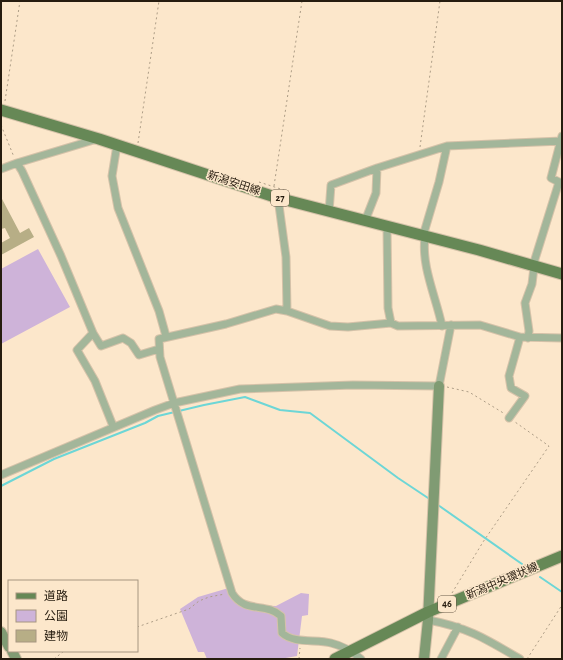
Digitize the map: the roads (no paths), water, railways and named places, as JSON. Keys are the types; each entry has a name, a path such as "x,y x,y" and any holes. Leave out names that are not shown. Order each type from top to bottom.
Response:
{"main road":[{"name":"新潟安田線","path":"3,106 137,152 275,193 329,212 479,250 562,274"},
{"name":"新潟中央環状線","path":"335,659 350,650 428,616 450,603 562,556"}],"street":[{"path":"1,169 99,139"},
{"path":"329,212 331,185 377,168 446,146 562,140 551,178 559,182 534,266 532,284 525,303 529,331 528,338"},
{"path":"117,145 112,176 118,208 156,303 166,336"},
{"path":"442,326 438,304 426,263 424,237 439,182 446,146"},
{"path":"17,163 61,256 93,333 101,346 123,338 131,342 139,355 159,349"},
{"path":"364,221 376,193 377,168"},
{"path":"275,193 286,257 287,311"},
{"path":"387,227 388,308 391,323"},
{"path":"361,659 350,650 330,643 288,638 282,633 281,616 274,610 256,608 237,601 232,593 174,403 159,349 159,339 166,336 226,324 276,309 287,311 330,326 348,327 391,323 398,326 480,325 520,338 562,338"},
{"path":"424,659 428,616 439,386 451,325"},
{"path":"93,333 76,350 95,381 113,426"},
{"path":"509,418 526,396 511,388 509,376 520,338"},
{"path":"1,475 113,426 174,403 240,389 353,385 439,386"},
{"path":"428,616 477,634 520,659"},
{"path":"441,659 458,627"},
{"path":"1,632 8,645"}],"waterway":[{"path":"1,486 54,459 145,423 158,416 245,397 280,410 310,413 398,478 431,500"},
{"path":"438,505 522,564"},
{"path":"540,577 562,592"}]}
